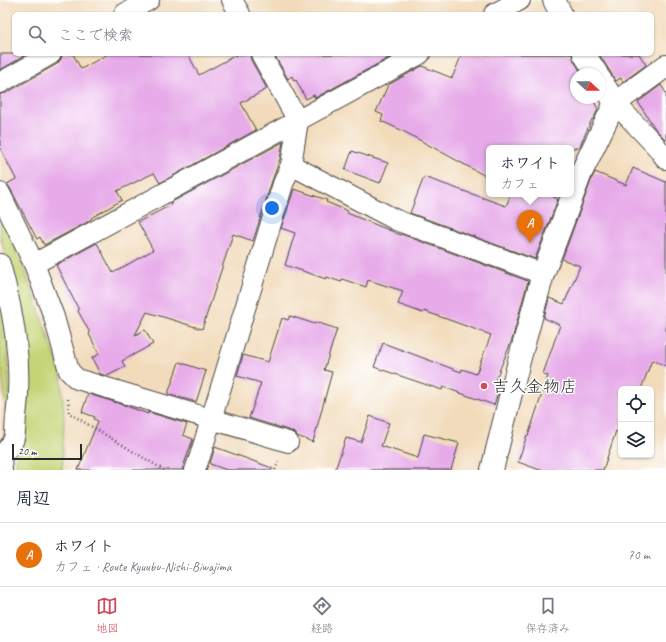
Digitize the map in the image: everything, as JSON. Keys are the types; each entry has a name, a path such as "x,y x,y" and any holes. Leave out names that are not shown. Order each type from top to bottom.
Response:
{"main road":[{"path":"554,0 561,12"},
{"path":"585,56 593,68"},
{"path":"574,192 581,173 615,103 666,66"},
{"path":"606,89 615,103"},
{"path":"492,470 519,361 543,274 572,197"},
{"path":"0,458 1,470"}],"street":[{"path":"128,12 149,0"},
{"path":"232,0 239,12"},
{"path":"498,12 520,0"},
{"path":"0,82 47,56"},
{"path":"195,470 283,184 291,165 298,121 262,56"},
{"path":"34,264 416,56"},
{"path":"615,103 666,158"},
{"path":"291,165 396,220 543,274"},
{"path":"0,194 34,264 54,317 69,371 77,378 288,442"},
{"path":"0,264 10,299 16,335 19,380 17,414 13,441 0,458"}],"path":[{"path":"69,371 66,380 69,413 164,470"}],"green space":[{"path":"0,211 25,271 61,373 64,417 62,470 16,470 25,415 8,262 0,236"},
{"path":"0,289 6,310 10,409 6,411 0,364"}],"building":[{"path":"0,54 24,56 0,70"},
{"path":"62,56 74,56 81,69 104,56 189,56 199,75 234,56 250,56 251,60 267,89 241,103 256,130 160,183 154,173 117,191 122,200 91,218 86,223 44,245 40,237 37,239 7,184 16,179 0,148 0,94 6,93 57,64"},
{"path":"275,56 392,56 315,98 314,95 306,99 296,80 294,81 292,76 288,79"},
{"path":"461,56 573,56 578,68 570,68 570,104 595,104 598,109 579,148 574,148 574,145 486,145 486,176 403,131 381,121 383,115 376,112 388,85 422,66 452,78"},
{"path":"600,56 640,56 646,65 623,82 621,78 616,81"},
{"path":"661,85 666,93 666,140 656,130 638,102"},
{"path":"283,142 280,159 253,241 233,234 202,329 147,312 135,335 145,330 153,344 122,361 125,367 107,376 100,374 92,358 99,354 56,265 97,243 113,273 153,250 138,222"},
{"path":"352,151 388,163 380,183 345,170"},
{"path":"633,168 666,182 666,366 652,360 642,386 618,386 618,432 616,431 603,470 540,470 518,462 548,376 543,374 560,325 544,318 549,298 564,304 580,266 562,259 595,172 626,185"},
{"path":"424,177 506,206 510,197 554,197 558,199 535,259 410,213"},
{"path":"294,189 327,200 326,202 348,211 347,213 401,235 528,281 512,340 495,381 501,383 494,405 443,387 442,390 374,367 383,343 461,372 462,369 476,374 491,335 424,311 423,313 398,304 403,291 368,280 366,287 342,279 341,282 327,277 326,279 285,265 295,233 281,228"},
{"path":"290,316 337,329 324,370 332,372 313,442 297,436 291,431 249,418 261,383 237,376 243,355 268,362 282,318 288,320"},
{"path":"179,362 206,371 196,402 168,394"},
{"path":"88,394 148,414 148,412 187,424 183,435 193,439 182,470 78,470 98,421 94,419 95,417 82,412"},
{"path":"370,416 389,423 381,446 418,458 424,434 459,443 451,470 335,470 346,438 361,442"},
{"path":"215,447 272,468 272,470 227,470 210,464"}],"place":[{"name":"ホワイト","path":"530,243"},
{"name":"吉久金物店","path":"484,386"}]}
